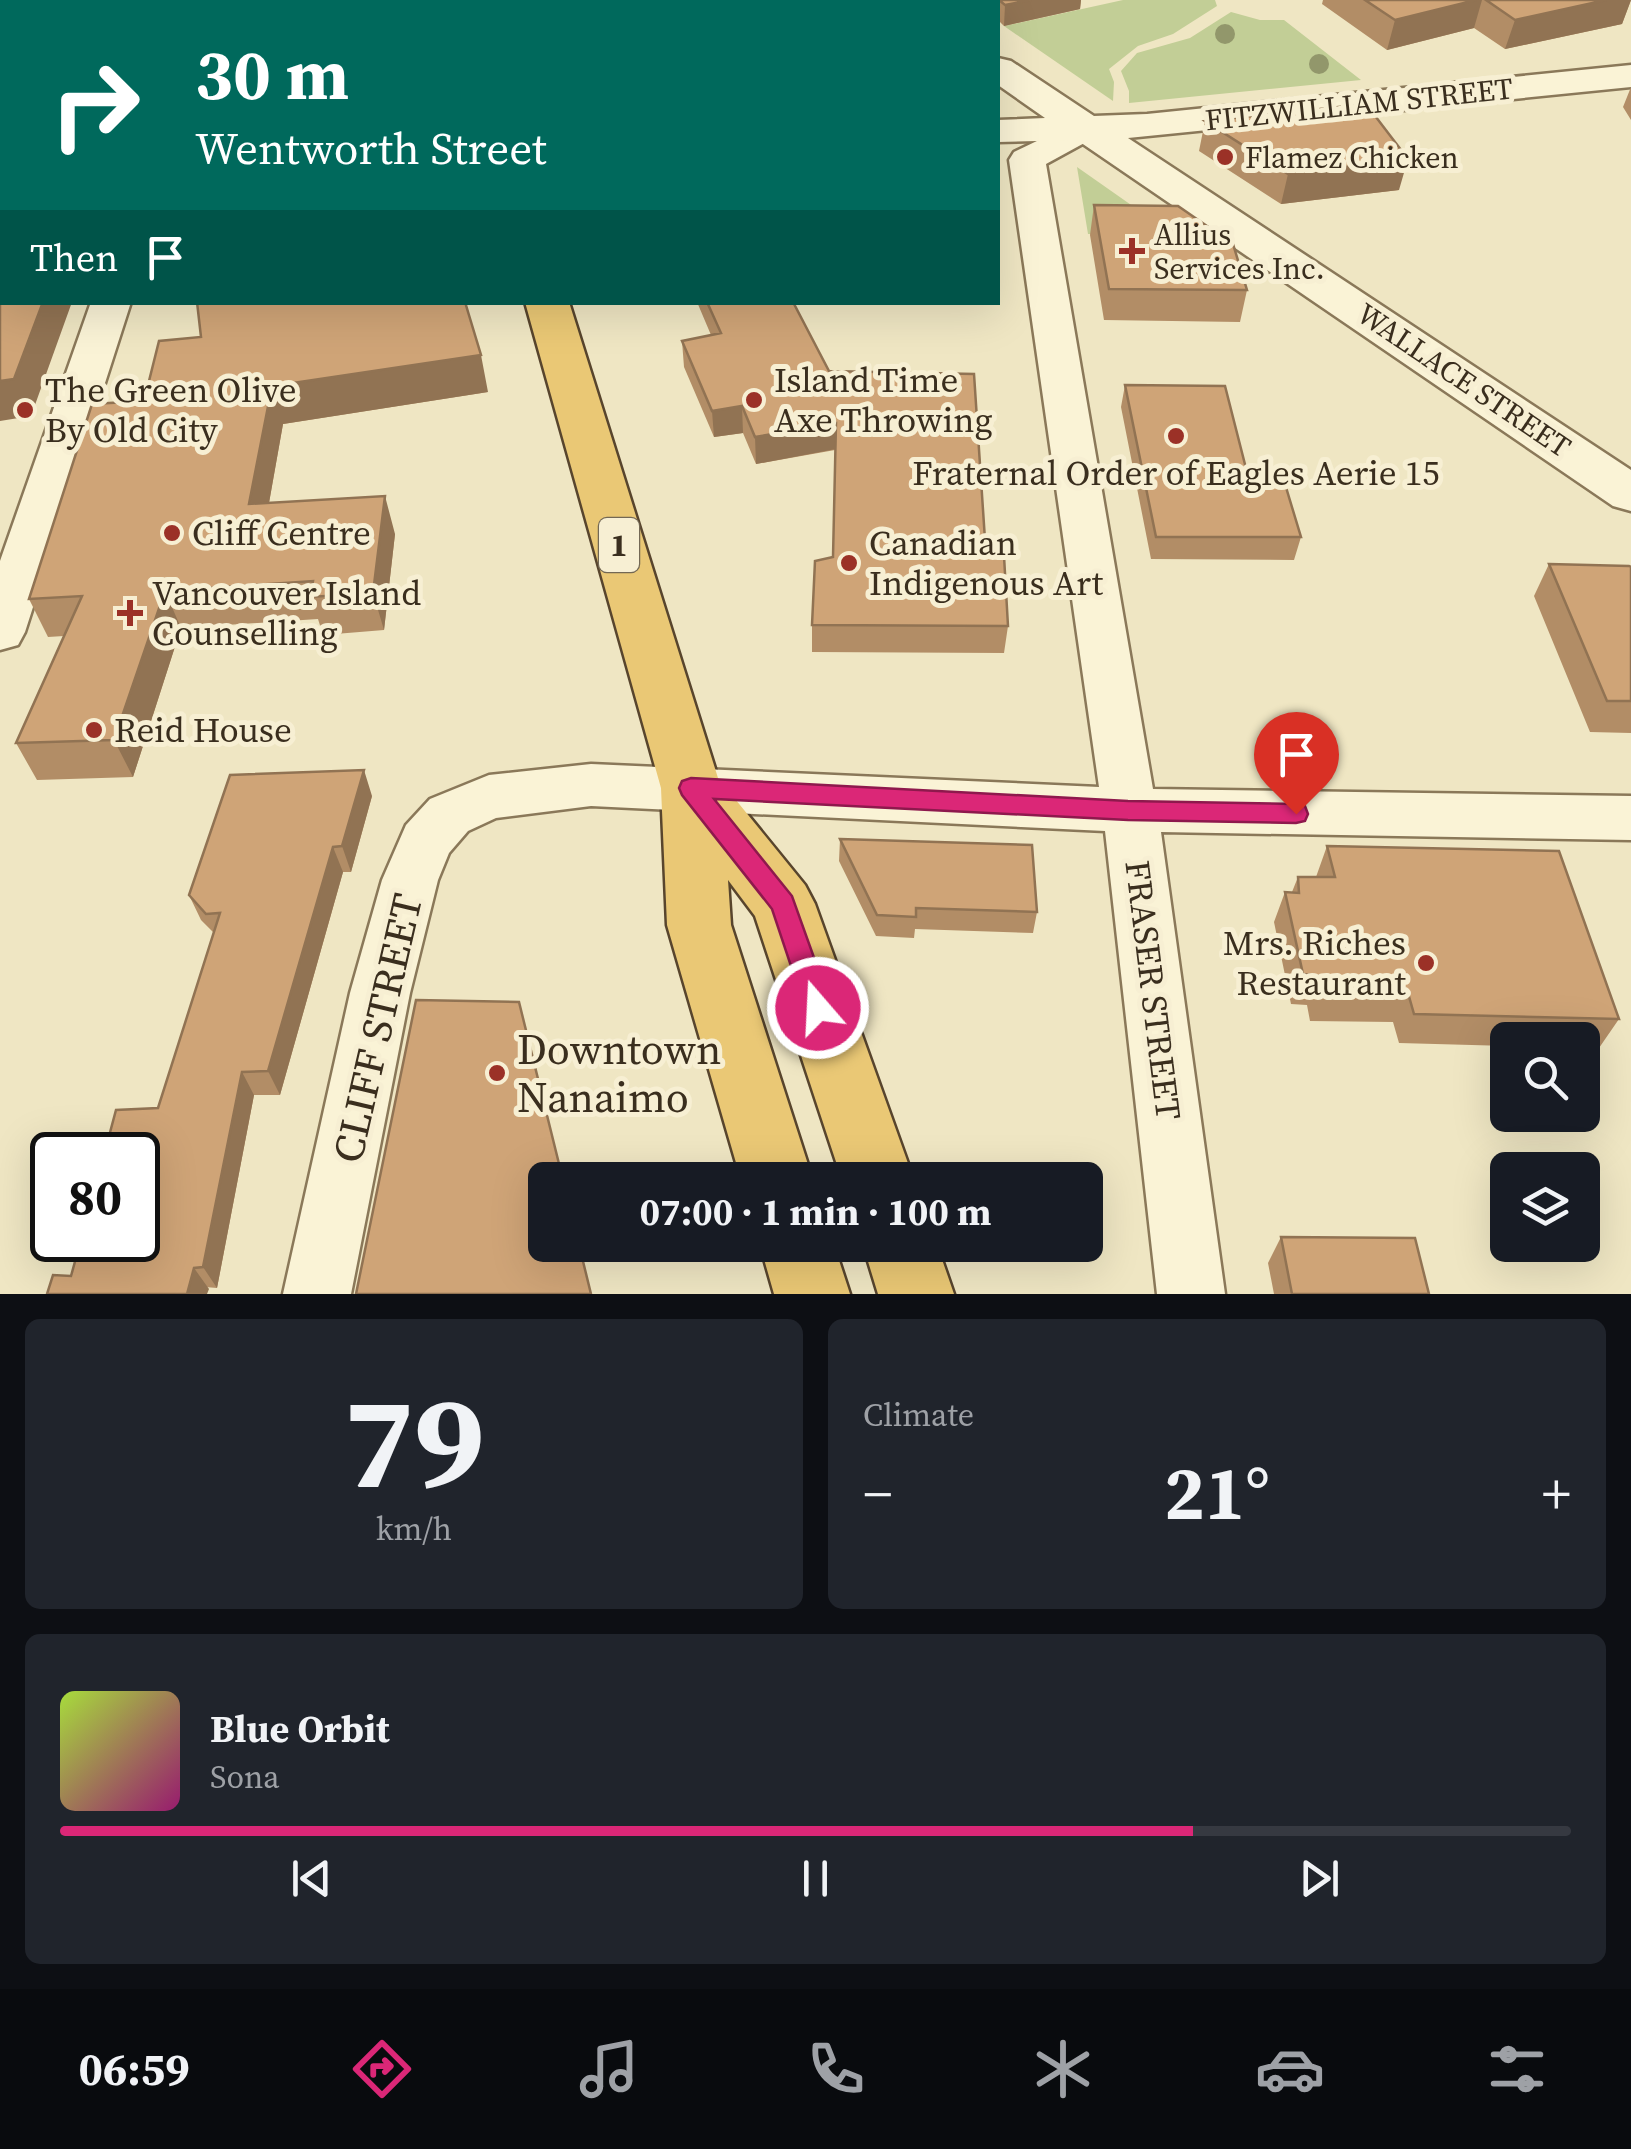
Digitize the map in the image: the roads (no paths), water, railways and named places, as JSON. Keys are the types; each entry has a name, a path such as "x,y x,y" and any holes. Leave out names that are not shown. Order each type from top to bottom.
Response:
{"highway":[{"name":"1","path":"548,305 691,788 699,925 771,1162"},
{"name":"1","path":"691,788 783,904 872,1162"},
{"path":"802,1262 812,1294"},
{"path":"906,1262 916,1294"}],"street":[{"name":"WALLACE STREET","path":"1000,69 1631,494"},
{"name":"FITZWILLIAM STREET","path":"1000,131 1147,126 1631,76"},
{"name":"FRASER STREET","path":"1087,128 1027,160 1137,856 1191,1294"},
{"path":"0,632 110,305"},
{"name":"CLIFF STREET","path":"317,1294 380,993 410,880 426,842 449,815 488,797 568,785 1128,810 1631,818"}],"place":[{"name":"Flamez Chicken","path":"1225,157"},
{"name":"Allius Services Inc.","path":"1132,251"},
{"name":"Island Time Axe Throwing","path":"754,400"},
{"name":"The Green Olive By Old City","path":"25,410"},
{"name":"Fraternal Order of Eagles Aerie 15","path":"1176,436"},
{"name":"Cliff Centre","path":"172,533"},
{"name":"Canadian Indigenous Art","path":"849,563"},
{"name":"Vancouver Island Counselling","path":"130,613"},
{"name":"Reid House","path":"94,730"},
{"name":"Mrs. Riches Restaurant","path":"1426,963"},
{"name":"Downtown Nanaimo","path":"497,1073"}]}
